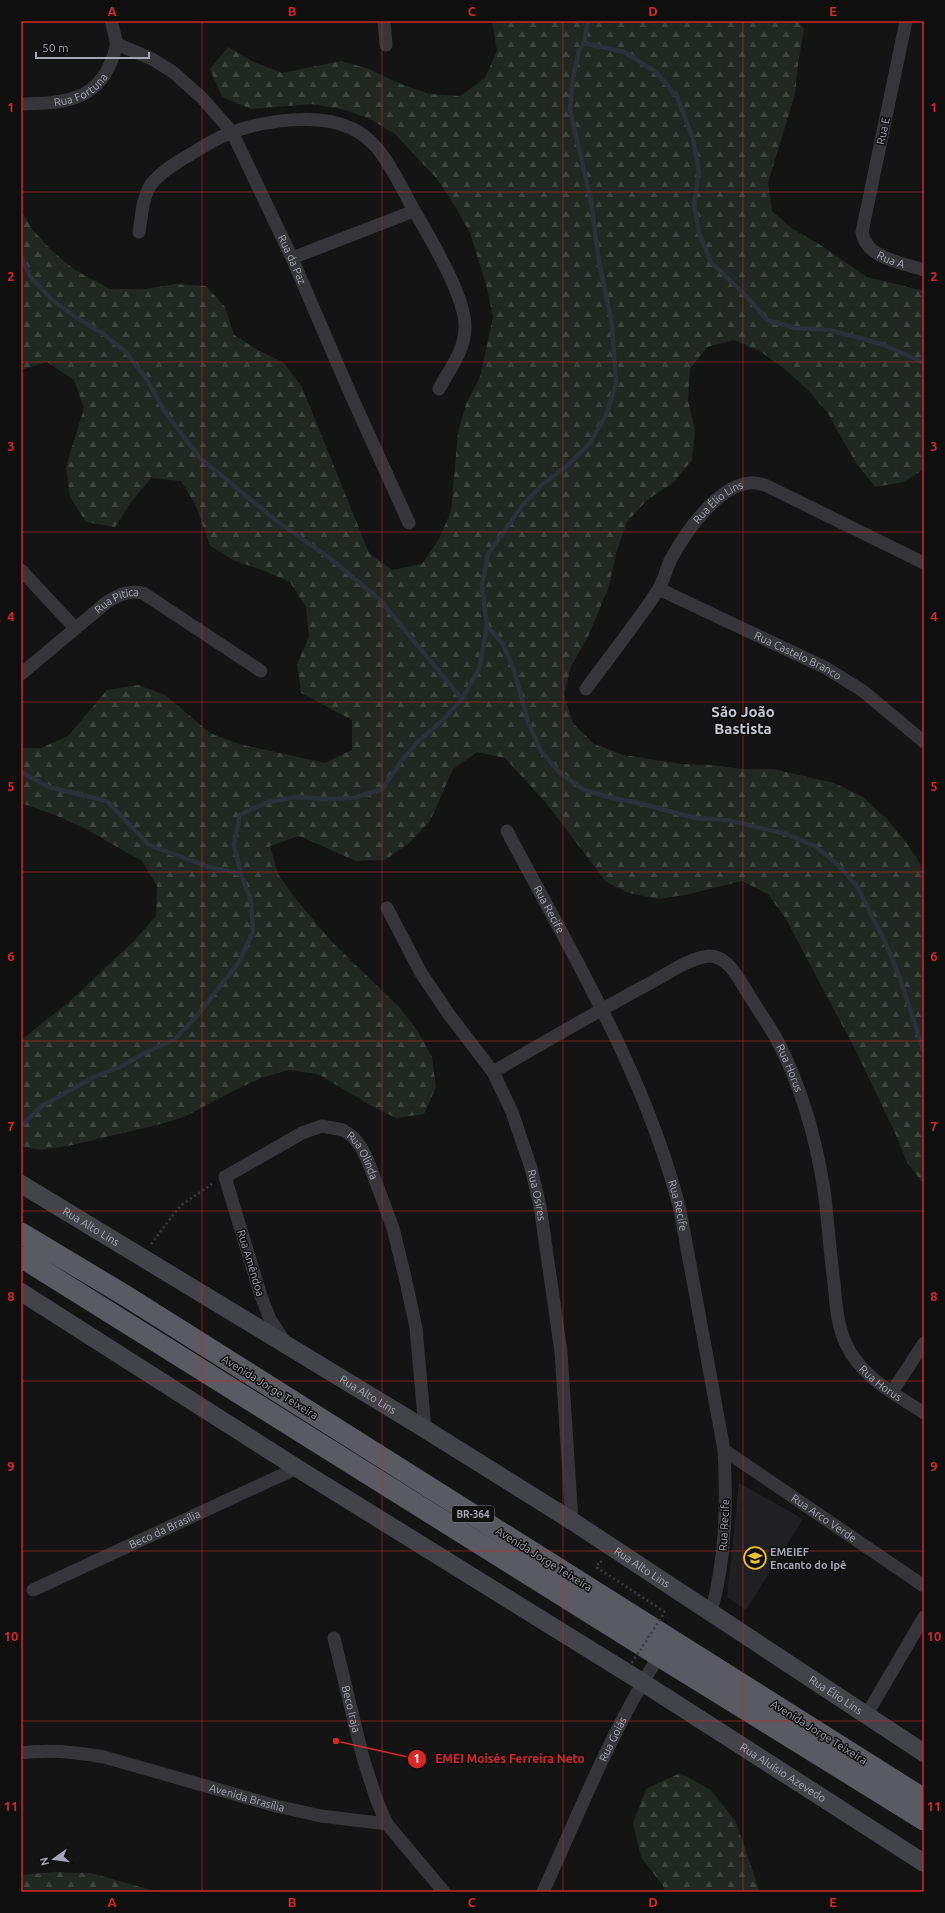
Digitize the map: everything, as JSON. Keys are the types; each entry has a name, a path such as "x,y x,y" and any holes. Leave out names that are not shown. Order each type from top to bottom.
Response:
{"highway":[{"name":"Avenida Jorge Teixeira","path":"21,1233 126,1296 924,1799"},
{"name":"Avenida Jorge Teixeira","path":"21,1256 659,1656 924,1820"},
{"path":"870,1764 903,1772 924,1783"}],"main road":[{"name":"Rua Alto Lins","path":"21,1184 425,1429 572,1521 712,1612"},
{"name":"Rua Aluísio Azevedo","path":"21,1292 297,1468 642,1682 924,1863"},
{"name":"Rua Élio Lins","path":"712,1612 867,1714"},
{"path":"867,1714 924,1753"}],"street":[{"path":"111,21 117,44"},
{"path":"384,21 386,45"},
{"name":"Rua E","path":"864,241 862,227 906,21"},
{"name":"Rua Fortuna","path":"21,104 56,102 92,91 101,82 108,71 117,44"},
{"name":"Rua da Paz","path":"117,44 152,59 173,72 202,98 232,132 292,258 350,393 409,523"},
{"path":"139,232 143,204 146,193 152,183 180,160 232,132 268,123 320,120 341,124 352,128 365,136 378,148 386,160 441,259 462,307 465,322 464,339 439,388"},
{"path":"292,258 414,211"},
{"name":"Rua A","path":"864,241 875,254 924,270"},
{"name":"Rua Élio Lins","path":"586,689 658,588 670,561 696,521 710,504 731,489 749,482 765,485 779,491 924,563"},
{"path":"21,570 75,628"},
{"name":"Rua Castelo Branco","path":"658,588 826,668 863,691 924,742"},
{"name":"Rua Pitica","path":"21,674 106,602 120,594 135,592 143,593 261,671"},
{"name":"Rua Recife","path":"507,831 602,1009 641,1092 659,1138 671,1175 680,1210 724,1450 726,1479 722,1562 712,1612"},
{"name":"Rua Osires","path":"386,908 421,973 448,1013 493,1072 512,1112 525,1148 540,1206 561,1352 572,1521"},
{"name":"Rua Horus","path":"493,1072 602,1009 679,967 704,957 716,957 728,965 735,972 776,1038 796,1083 810,1125 824,1191 840,1330 852,1356 860,1367 892,1392 924,1412"},
{"name":"Rua Olinda","path":"225,1177 290,1139 317,1127 330,1126 343,1130 353,1137 361,1147 368,1161 393,1228 406,1278 416,1328 425,1429"},
{"name":"Rua Amêndoa","path":"225,1177 266,1312 287,1345"},
{"path":"892,1392 924,1343"},
{"name":"Rua Arco Verde","path":"724,1450 924,1586"},
{"name":"Beco da Brasília","path":"32,1590 297,1468"},
{"name":"Rua Élio Lins","path":"867,1714 924,1617"},
{"name":"Beco Iraja","path":"334,1638 363,1758 377,1801 387,1824"},
{"name":"Rua Goiás","path":"544,1892 600,1767 642,1682 659,1656"},
{"name":"Avenida Brasília","path":"21,1753 35,1751 78,1752 104,1757 276,1806 321,1816 387,1824"},
{"path":"387,1824 444,1892"}],"path":[{"path":"140,1256 156,1239 171,1216 180,1206 190,1198 225,1177"},
{"path":"607,1565 600,1561 596,1567 665,1612 629,1667"}],"shaded area":[{"name":"EMEIEF Encanto do Ipê","path":"739,1483 803,1519 746,1610 727,1597"}],"green space":[{"path":"492,21 798,21 804,29 795,94 768,183 772,211 793,229 819,244 867,277 924,291 924,469 904,482 875,487 856,463 827,412 808,390 786,370 761,352 734,340 707,347 690,369 688,400 695,430 692,460 674,482 646,501 627,522 617,550 609,586 587,639 571,666 564,695 573,723 594,744 624,755 681,764 712,765 743,769 773,769 834,783 863,797 887,819 906,842 921,865 924,876 924,1185 907,1162 896,1135 857,1053 786,919 768,894 742,881 685,895 657,899 629,893 606,882 547,804 505,758 477,752 453,769 430,821 409,843 385,860 356,861 299,836 270,846 278,874 295,898 332,942 398,1006 417,1030 432,1057 436,1087 424,1114 396,1118 370,1105 318,1074 288,1070 261,1078 184,1117 157,1125 68,1146 40,1150 21,1146 21,1040 69,1002 134,941 156,916 157,886 142,861 84,828 55,815 21,803 21,748 41,748 68,736 107,690 138,685 165,695 210,733 239,744 325,763 352,750 352,720 301,693 297,664 309,637 306,607 290,582 262,570 235,561 210,546 196,506 181,481 151,478 132,501 115,527 86,522 70,497 66,467 84,408 74,380 47,362 21,370 21,210 32,229 51,250 75,270 110,289 146,289 175,284 206,286 225,307 234,335 258,350 284,363 302,387 369,553 392,570 422,564 439,539 451,511 458,432 466,404 480,377 493,317 487,288 470,233 455,206 437,179 395,134 368,118 341,109 311,104 251,109 222,97 210,69 228,47 254,62 282,73 341,61 369,69 398,83 430,94 460,96 485,78 497,51"},
{"path":"680,1773 711,1790 736,1822 760,1892 665,1892 663,1886 641,1857 633,1823 646,1789"},
{"path":"54,1872 91,1873 158,1892 21,1892 21,1875"}],"waterway":[{"path":"21,1126 42,1106 92,1078 120,1067 146,1052 174,1040 196,1017 239,962 253,932 251,901 241,874 234,845 240,815 268,802 297,797 325,799 354,798 382,789 418,741 442,721 462,699 479,669 487,626 482,585 488,554 522,506 543,484 568,465 590,443 606,415 616,384 612,324 599,262 591,201 570,109 573,79 579,50 584,43 588,21"},
{"path":"584,43 624,52 656,72 677,97 693,139 699,172 694,203 699,233 711,262 747,297 767,320 795,328 828,330 856,337 884,345 924,363"},
{"path":"21,256 30,276 51,299 77,318 102,333 126,352 148,381 163,409 200,458 278,522 331,559 380,600 462,699"},
{"path":"487,626 503,644 514,670 529,725 541,751 560,773 584,790 695,818 727,820 786,834 815,846 837,864 857,886 885,942 898,973 924,1052"},
{"path":"21,772 49,787 107,801 149,845 206,866 241,874"}],"place":[{"name":"EMEIEF Encanto do Ipê","path":"755,1558"},
{"name":"EMEI Moisés Ferreira Neto","path":"336,1741"}],"district":[{"name":"São João Bastista","path":"743,720"}]}
